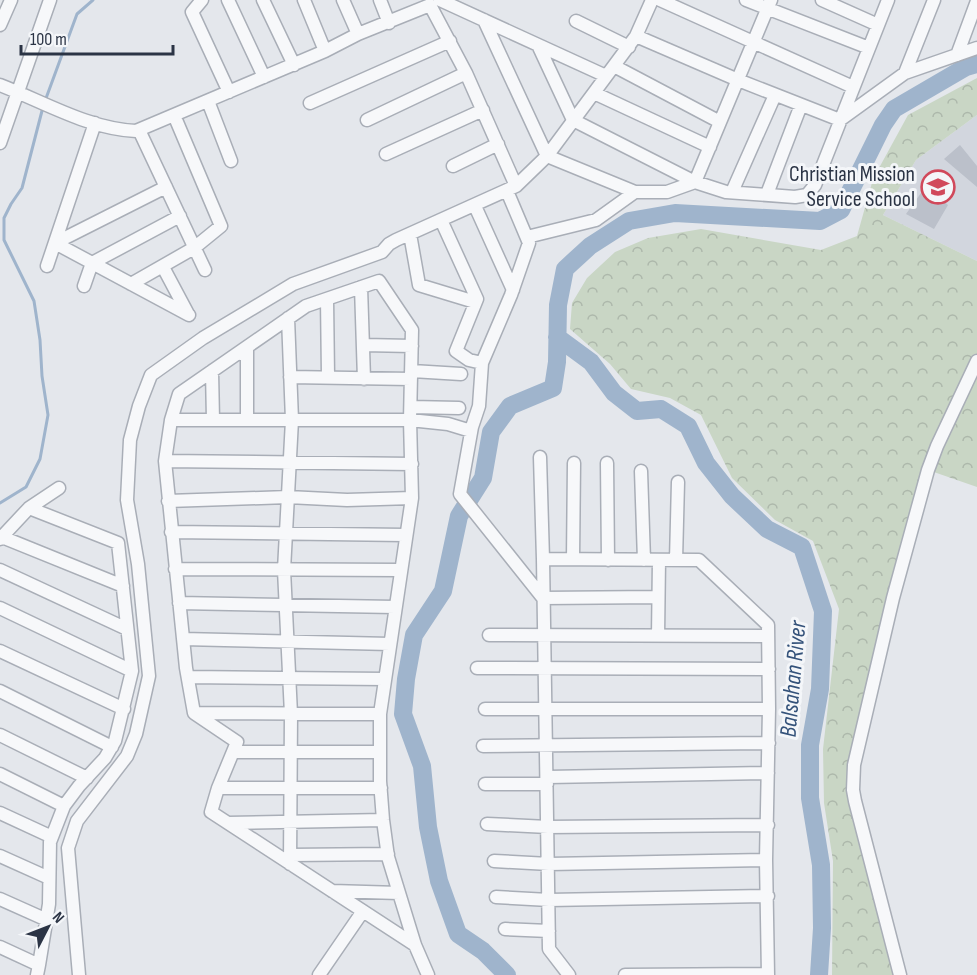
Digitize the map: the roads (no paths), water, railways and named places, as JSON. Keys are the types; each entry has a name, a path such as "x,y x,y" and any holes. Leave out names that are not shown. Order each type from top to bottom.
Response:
{"street":[{"path":"0,25 11,0"},
{"path":"0,143 51,0"},
{"path":"202,0 192,12 229,92"},
{"path":"228,0 264,77"},
{"path":"263,0 294,64"},
{"path":"304,0 325,51"},
{"path":"343,0 358,34"},
{"path":"380,0 389,23"},
{"path":"79,975 68,848 77,820 127,756 136,734 149,676 138,564 127,500 130,440 139,406 151,375 203,338 293,284 382,252 389,244 512,189 547,156 633,41 652,0"},
{"path":"660,0 853,87"},
{"path":"746,0 769,4 868,48"},
{"path":"822,0 878,25"},
{"path":"537,45 573,120 695,182 732,192 795,197 807,195 815,185 888,0"},
{"path":"905,74 934,0"},
{"path":"0,85 95,123 117,130 139,130 325,51 358,34 389,23 435,1 484,20 537,45 610,71 720,122"},
{"path":"435,1 450,41 498,144 529,243 513,290 482,363 479,406 471,431 460,494 543,598"},
{"path":"957,55 977,2"},
{"path":"484,20 547,156 635,192 667,192 695,182 769,4"},
{"path":"576,21 840,120"},
{"path":"310,103 450,41"},
{"path":"840,120 905,74 977,48"},
{"path":"367,120 466,73"},
{"path":"594,93 710,147"},
{"path":"732,192 775,95"},
{"path":"208,101 231,161"},
{"path":"767,194 801,105"},
{"path":"386,154 483,110"},
{"path":"131,284 195,248 221,226 174,115"},
{"path":"47,266 95,123"},
{"path":"139,130 205,270"},
{"path":"453,166 498,144"},
{"path":"55,243 166,187"},
{"path":"526,237 596,220 635,192"},
{"path":"475,206 513,290"},
{"path":"84,286 92,262 180,216"},
{"path":"441,220 477,299 456,351 469,360 482,363"},
{"path":"410,234 419,285 475,302"},
{"path":"55,243 189,315 163,267"},
{"path":"415,945 331,891 290,859 211,812 237,742 194,713 183,639 165,462 171,420 179,394 306,306 378,282 412,330 412,498 380,714 382,820 388,854 399,893 415,945 428,975"},
{"path":"361,288 364,378"},
{"path":"327,299 328,376"},
{"path":"288,318 292,420 284,570 292,752 290,859"},
{"path":"364,345 412,346"},
{"path":"212,371 247,350 247,420"},
{"path":"900,975 855,801 854,765 892,598 928,470 977,361"},
{"path":"212,371 213,420"},
{"path":"290,377 364,378 461,374"},
{"path":"448,424 479,406"},
{"path":"171,420 292,420 459,408"},
{"path":"411,413 471,431"},
{"path":"540,457 549,950 569,975"},
{"path":"165,462 412,464"},
{"path":"573,559 574,462"},
{"path":"608,463 608,560"},
{"path":"641,471 644,560"},
{"path":"676,560 678,482"},
{"path":"59,488 29,508 1,538 123,586"},
{"path":"168,501 288,497 347,500 412,498"},
{"path":"0,947 38,970 47,920 52,837 64,806 112,747 124,709 132,671 118,543 29,508"},
{"path":"171,532 405,535"},
{"path":"543,559 699,560 768,625 769,743 766,860 768,975 626,975"},
{"path":"658,636 659,560"},
{"path":"175,569 400,570"},
{"path":"0,570 127,629"},
{"path":"543,598 658,597"},
{"path":"179,603 395,607"},
{"path":"0,608 132,671"},
{"path":"489,635 768,636"},
{"path":"183,639 390,644"},
{"path":"0,651 124,709"},
{"path":"477,668 769,669"},
{"path":"188,677 385,680"},
{"path":"0,691 112,747"},
{"path":"484,709 769,709"},
{"path":"194,713 380,714"},
{"path":"0,735 87,778"},
{"path":"483,746 769,743"},
{"path":"233,752 380,752"},
{"path":"485,784 768,773"},
{"path":"0,774 64,806"},
{"path":"218,788 381,788"},
{"path":"0,813 52,837"},
{"path":"227,823 382,820"},
{"path":"487,825 548,827 768,825"},
{"path":"290,859 388,854"},
{"path":"0,856 49,878"},
{"path":"494,861 549,864 766,860"},
{"path":"331,891 399,893"},
{"path":"496,897 549,900 768,896"},
{"path":"0,899 47,920"},
{"path":"319,975 363,911"},
{"path":"505,929 549,931"}],"waterway":[{"path":"45,101 77,14 93,0"},
{"name":"Balsahan River","path":"507,975 483,951 458,934 439,881 428,827 422,766 403,714 406,679 414,635 443,591 459,516 483,478 491,432 510,406 553,388 557,362 558,305 565,269 590,246 629,221 675,213 820,221 841,210 883,125 894,109 966,67 977,64"},
{"path":"0,503 26,487 40,459 48,415 34,301 4,240 4,218 22,188 43,107"},
{"name":"Balsahan River","path":"557,337 591,362 614,393 637,411 661,409 688,426 706,463 732,496 767,529 802,547 823,611 820,689 810,745 810,798 821,865 822,928 819,975"}],"place":[{"name":"Christian Mission Service School","path":"938,187"}]}
